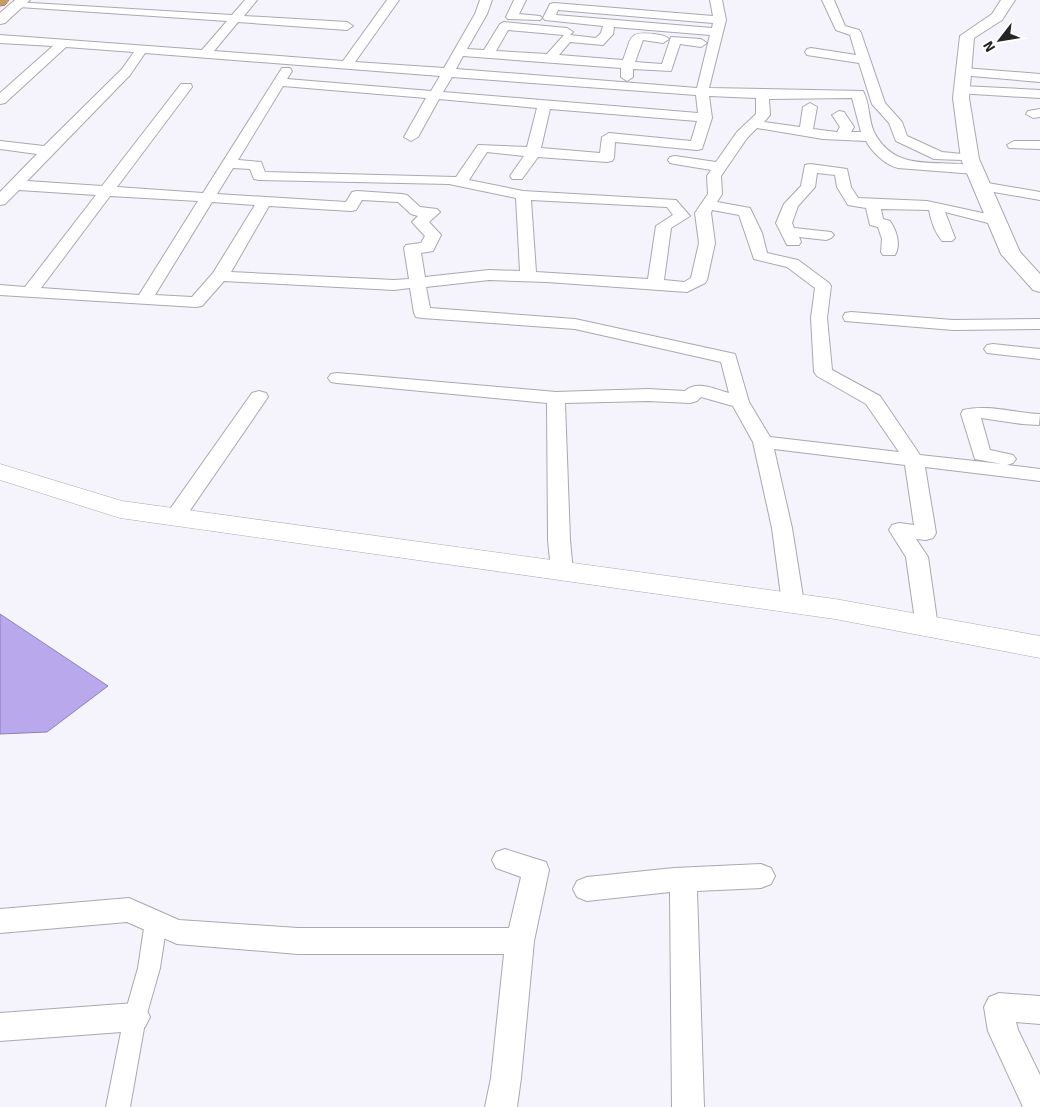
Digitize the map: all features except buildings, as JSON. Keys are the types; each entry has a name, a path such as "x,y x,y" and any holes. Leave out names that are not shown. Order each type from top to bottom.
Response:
{"main road":[{"path":"0,472 120,509 835,608 1040,647"}],"street":[{"path":"94,10 103,0"},
{"path":"164,15 178,0"},
{"path":"206,54 251,0"},
{"path":"346,65 392,0"},
{"path":"411,137 446,72 481,14 486,0"},
{"path":"512,17 520,0"},
{"path":"627,86 627,65 641,31 650,0"},
{"path":"460,182 483,148 607,158 609,137 697,146 705,118 702,92 718,26 716,0"},
{"path":"828,0 840,28 855,33 879,104 895,122 901,138 939,156 972,164"},
{"path":"1008,0 997,18 967,36 961,98 972,164 1011,254 1040,286"},
{"path":"0,20 21,2 94,10 348,26"},
{"path":"549,18 554,6 646,13 683,12 718,26"},
{"path":"481,14 549,18 608,29"},
{"path":"488,54 504,26 641,31 718,26"},
{"path":"550,58 567,38 599,42 608,29"},
{"path":"641,31 675,40 714,45"},
{"path":"0,39 702,92 858,94 866,130 870,137 877,148 898,164 972,164"},
{"path":"458,52 667,68 675,40"},
{"path":"0,100 64,43"},
{"path":"6,193 126,72 142,49"},
{"path":"811,52 864,60"},
{"path":"144,300 292,60"},
{"path":"964,72 1040,78"},
{"path":"279,82 705,118"},
{"path":"29,292 186,87"},
{"path":"962,90 1040,94"},
{"path":"993,91 1010,104 1038,112"},
{"path":"220,276 394,285 489,275 686,287 699,280 707,243 704,213 715,194 714,176 742,136 763,115 762,94"},
{"path":"517,176 533,153 545,104"},
{"path":"806,132 810,107"},
{"path":"839,115 847,127 842,135"},
{"path":"754,124 806,132 870,137"},
{"path":"0,145 47,151"},
{"path":"1014,145 1040,145"},
{"path":"674,160 720,167"},
{"path":"229,164 256,165 259,176 449,180 523,195 671,203 682,216 705,226"},
{"path":"826,235 791,237 784,223 791,204 808,187 810,168 842,172 844,187 853,202 872,205 936,207 963,211 996,220"},
{"path":"982,186 1040,196"},
{"path":"6,193 106,192 351,207 357,195 402,198 416,211 432,212 420,222 434,235 426,248 412,248 422,313 575,324 729,358 740,402 763,442 782,528 794,603"},
{"path":"523,195 528,276"},
{"path":"0,290 196,302 220,276 264,202"},
{"path":"708,205 745,211 754,233 760,256 792,263 823,286 819,318 823,372 873,400 914,460 926,533 899,530 917,557 927,627"},
{"path":"872,205 876,213 875,222 885,224 890,239 890,252"},
{"path":"936,207 939,222 948,238"},
{"path":"655,285 664,226 682,216"},
{"path":"851,317 896,314 952,325 1040,324"},
{"path":"993,349 1040,354"},
{"path":"337,378 556,398 648,395 690,397 697,390 740,402"},
{"path":"175,517 259,397"},
{"path":"556,398 559,540 562,571"},
{"path":"1012,472 1008,459 982,455 970,414 982,411 1029,420 1039,419"},
{"path":"763,442 1040,475"},
{"path":"501,1107 506,1078 520,941 536,870 505,860"},
{"path":"587,889 683,880 761,876"},
{"path":"683,880 688,1107"},
{"path":"0,921 129,910 177,932 298,941 520,941"},
{"path":"118,1107 156,922"},
{"path":"1039,1107 1003,1030 999,1007 1040,1010"},
{"path":"0,1027 135,1017"}],"shaded area":[{"path":"0,614 108,686 47,732 0,734"}]}
